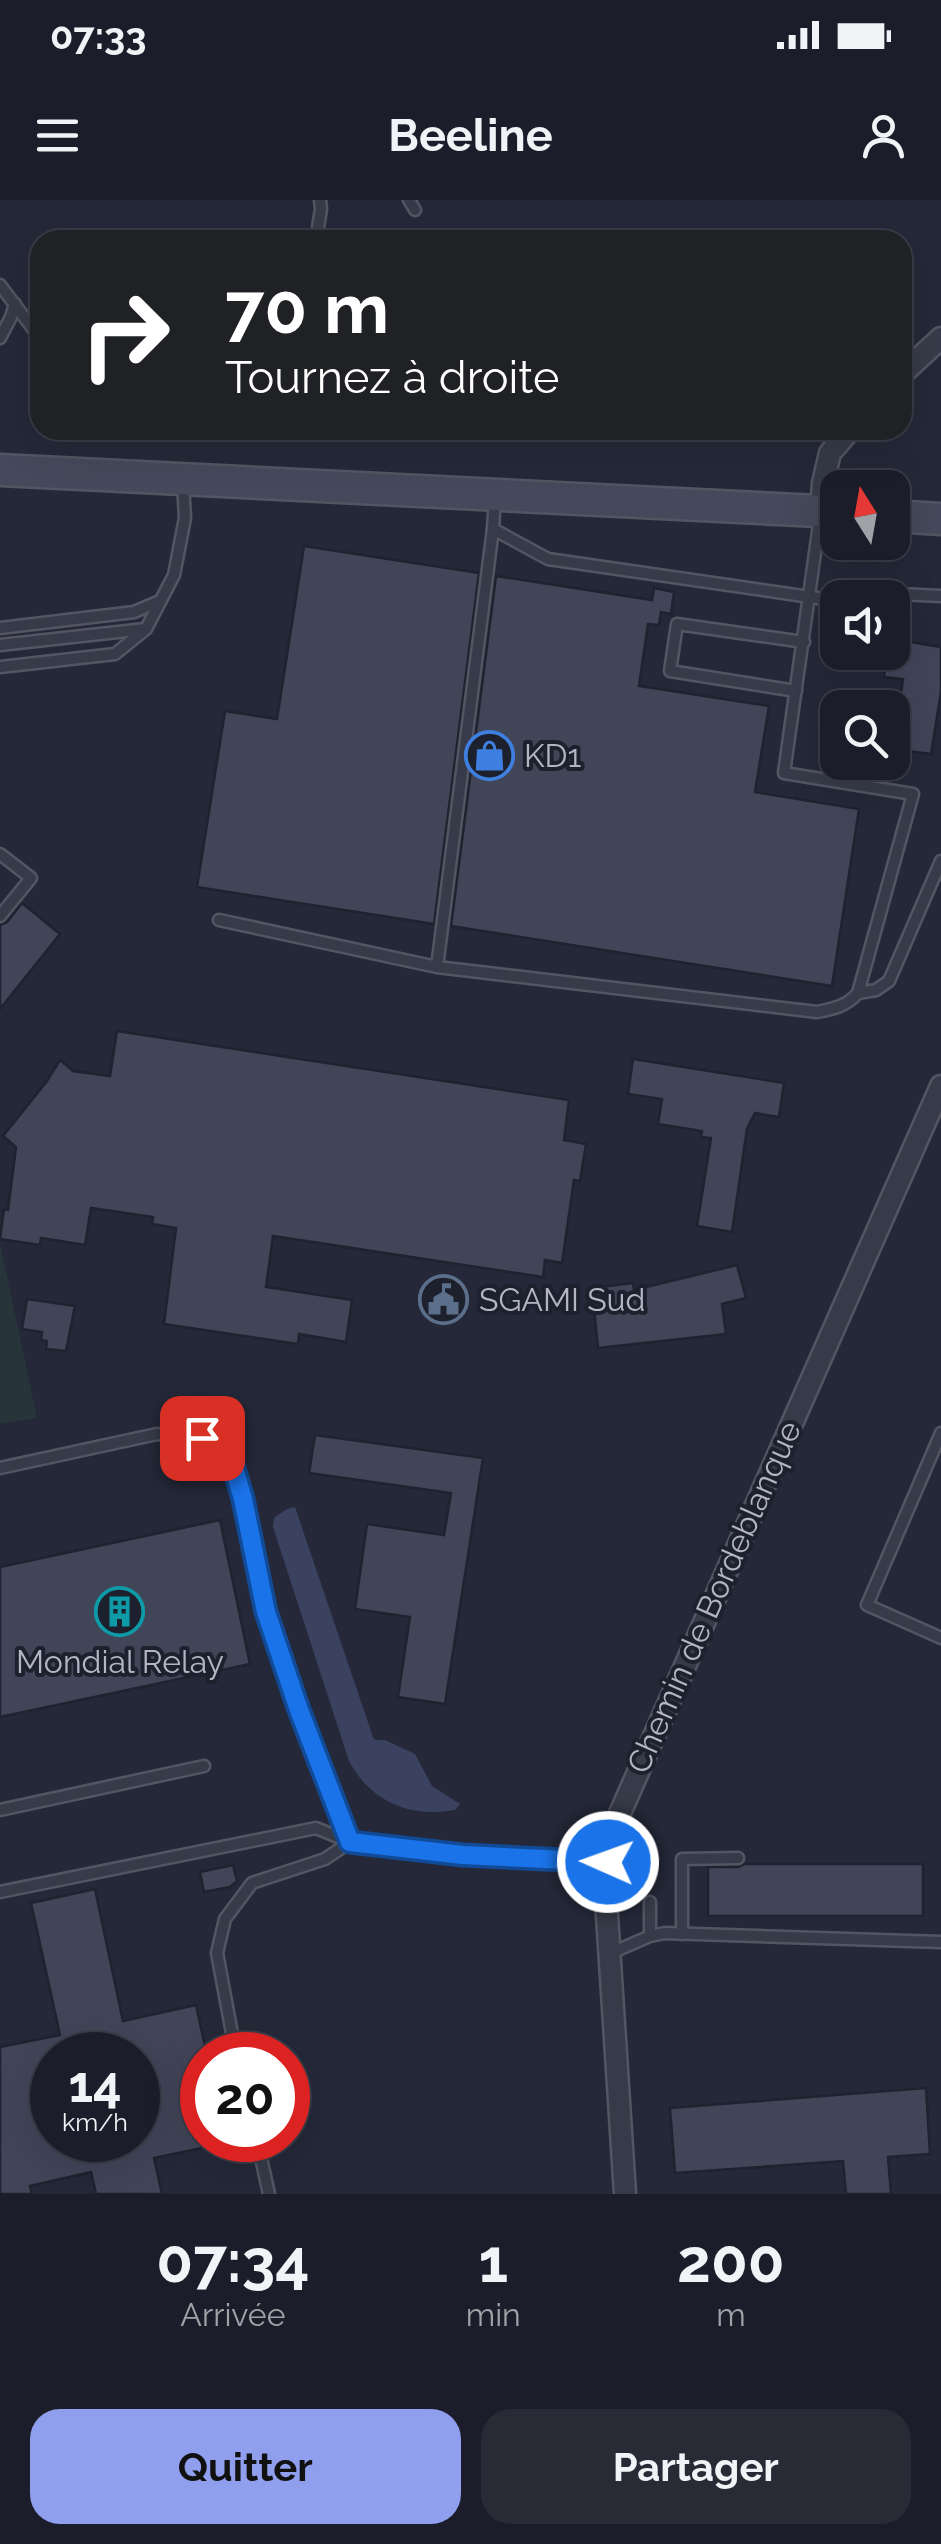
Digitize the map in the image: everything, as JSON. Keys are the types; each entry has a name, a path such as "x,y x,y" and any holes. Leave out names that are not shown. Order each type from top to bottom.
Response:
{"street":[{"path":"912,365 941,338"},
{"path":"825,470 830,453 841,440"},
{"path":"0,470 820,512"},
{"path":"910,517 941,519"},
{"name":"Chemin de Bordeblanque","path":"625,2194 606,1900 608,1862 618,1820 940,1091"}],"lane":[{"path":"318,230 320,200"},
{"path":"0,284 30,324"},
{"path":"0,338 15,304"},
{"path":"0,667 115,654 146,629 174,575 186,518 182,478"},
{"path":"438,968 494,529 495,494"},
{"path":"494,529 548,559 820,598"},
{"path":"219,920 438,968 817,1012 851,1001 858,993 914,794 784,773 820,552"},
{"path":"910,595 941,596"},
{"path":"0,628 134,612 160,600"},
{"path":"796,691 670,671 678,624 804,642"},
{"path":"0,645 146,629"},
{"path":"0,854 31,878 0,916"},
{"path":"858,993 876,990 888,981 941,861"},
{"path":"941,1433 867,1605 941,1638"},
{"path":"0,1468 157,1434 202,1438 231,1458 266,1612 350,1842"},
{"path":"0,1810 204,1766"},
{"path":"0,1892 316,1828 350,1842 463,1855 608,1862"},
{"path":"232,2032 217,1954 225,1919 252,1883 325,1859 350,1842"},
{"path":"682,1934 682,1860 738,1858"},
{"path":"650,1902 650,1936"},
{"path":"608,1954 666,1933 941,1942"},
{"path":"262,2162 269,2194"}],"shaded area":[{"path":"0,1243 37,1418 0,1424"}],"water":[{"path":"295,1507 373,1737 415,1754 432,1786 460,1804 455,1810 423,1811 393,1804 369,1787 349,1761 273,1527 274,1518"}],"building":[{"path":"304,546 479,573 434,924 197,887 225,711 277,719"},
{"path":"496,576 652,600 654,588 674,592 671,614 661,612 659,625 648,624 639,686 769,706 755,792 859,809 832,986 451,926"},
{"path":"910,642 941,647 941,692 931,754 910,751 910,690 901,690 903,679 884,677 885,670 910,670"},
{"path":"22,903 60,934 0,1009 0,925"},
{"path":"117,1031 569,1100 564,1140 586,1144 580,1181 574,1180 562,1263 545,1260 543,1277 273,1236 266,1287 352,1300 346,1342 299,1334 298,1344 164,1324 176,1228 152,1224 153,1217 91,1208 85,1245 41,1238 40,1245 0,1239 16,1147 3,1136 60,1060 73,1071 110,1076"},
{"path":"633,1059 784,1083 779,1117 755,1113 747,1129 732,1232 697,1226 711,1138 701,1137 702,1131 658,1124 662,1099 628,1094"},
{"path":"737,1265 746,1298 722,1304 726,1334 598,1348 592,1288 633,1283 634,1290"},
{"path":"27,1299 75,1306 66,1351 46,1349 42,1332 22,1329"},
{"path":"315,1435 483,1458 445,1704 398,1697 410,1617 355,1609 367,1524 444,1535 451,1493 309,1473"},
{"name":"Mondial Relay","path":"220,1520 250,1664 0,1717 0,1567"},
{"path":"923,1864 923,1916 708,1916 708,1867"},
{"path":"233,1865 237,1881 230,1887 204,1892 200,1872"},
{"path":"95,1889 123,2021 196,2005 202,2032 180,2032 180,2153 160,2157 160,2032 59,2032 31,1903"},
{"path":"30,2041 30,2162 155,2162 162,2194 96,2194 91,2172 30,2186 32,2194 0,2194 0,2047"},
{"path":"926,2088 930,2154 888,2157 891,2194 846,2194 843,2161 675,2173 670,2108"}],"place":[{"name":"KD1","path":"489,756"},
{"name":"SGAMI Sud","path":"444,1300"},
{"name":"Mondial Relay","path":"120,1612"}],"route":[{"path":"202,1438 231,1458 266,1612 350,1842 463,1855 608,1862"}]}
